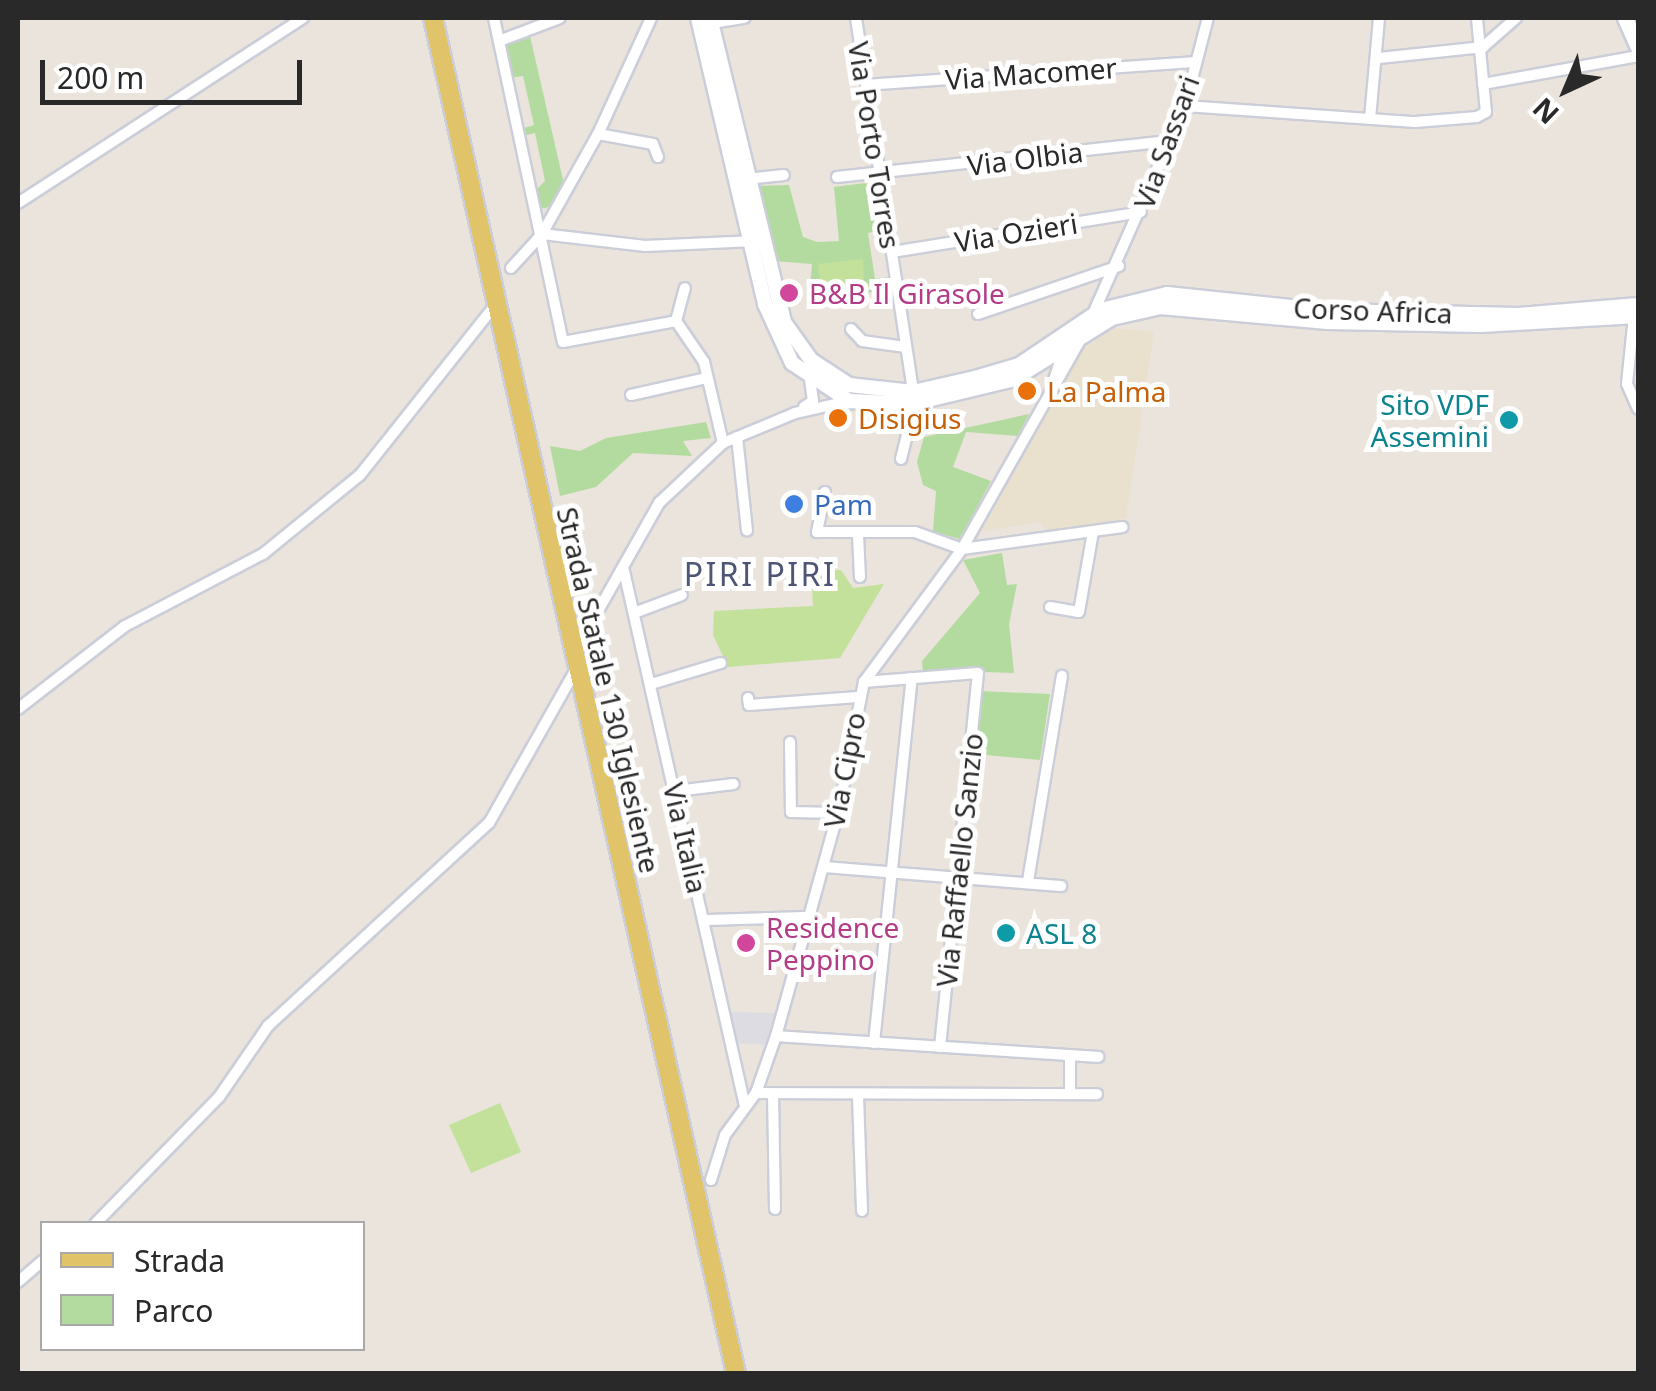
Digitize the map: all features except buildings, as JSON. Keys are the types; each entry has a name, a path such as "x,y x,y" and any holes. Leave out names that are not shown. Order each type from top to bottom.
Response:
{"main road":[{"name":"Strada Statale 130 Iglesiente","path":"433,18 736,1374"},
{"name":"Strada Statale 130 Iglesiente","path":"444,18 744,1374"},
{"path":"1625,18 1638,46"}],"street":[{"path":"18,203 303,18"},
{"path":"494,18 563,342 676,321"},
{"path":"498,41 560,18"},
{"path":"511,268 542,234 598,134 651,18"},
{"path":"704,21 746,18"},
{"name":"Via Porto Torres","path":"856,18 913,392"},
{"name":"Via Sassari","path":"1096,322 1185,106 1208,18"},
{"path":"1370,119 1379,58 1379,18"},
{"path":"1185,106 1370,119 1477,117 1486,112 1483,46 1477,18"},
{"path":"1379,58 1483,46 1516,18"},
{"name":"Corso Africa","path":"704,21 781,342 810,380 849,401 901,406 1014,379 1060,354 1096,322 1160,306 1327,322 1481,325 1637,312"},
{"path":"1483,84 1638,56"},
{"name":"Via Macomer","path":"866,85 1196,62"},
{"path":"598,134 653,144 658,157"},
{"name":"Via Olbia","path":"838,177 880,176 1170,141"},
{"path":"741,180 784,175"},
{"name":"Via Ozieri","path":"892,252 1141,212"},
{"path":"542,234 645,246 756,241"},
{"name":"Corso Africa","path":"756,241 790,333 811,360 847,384"},
{"path":"978,314 1120,266"},
{"name":"Via Sassari","path":"1096,322 1120,266"},
{"path":"1114,281 1114,291 1128,301"},
{"path":"684,288 676,321 708,378 723,443"},
{"name":"Corso Africa","path":"828,390 847,384 913,392 1020,365 1128,301 1166,294 1329,311 1519,315 1637,312"},
{"path":"18,710 125,626 263,554 312,508 360,475 495,305"},
{"path":"1637,312 1627,384 1638,409"},
{"name":"Via Cipro","path":"712,1180 730,1125 756,1094 776,1036 838,813 864,682 962,549 1050,393 1096,322"},
{"path":"852,329 862,342 906,347"},
{"name":"Via Cipro","path":"1050,393 1060,354"},
{"path":"1014,379 1046,375 1050,393"},
{"path":"631,395 708,378"},
{"path":"810,380 813,402"},
{"path":"581,641 659,503 723,443 795,413 828,390"},
{"path":"795,413 849,401"},
{"path":"901,406 907,434 901,459"},
{"path":"737,438 747,530"},
{"path":"826,492 817,532 915,532 962,549 1123,528"},
{"path":"1050,606 1080,612 1093,532"},
{"path":"858,535 860,578"},
{"name":"Via Italia","path":"624,571 745,1106"},
{"path":"634,613 682,595"},
{"path":"651,684 721,663"},
{"path":"99,1221 219,1096 268,1026 489,823 576,669"},
{"name":"Via Raffaello Sanzio","path":"912,678 978,673 940,1047"},
{"path":"1028,881 1062,676"},
{"path":"864,682 912,678 874,1043"},
{"path":"748,698 749,706 858,697"},
{"path":"790,742 790,812 838,813"},
{"path":"676,792 734,784"},
{"path":"823,867 1061,886"},
{"path":"704,920 808,917"},
{"path":"776,1036 1098,1057"},
{"path":"1070,1056 1070,1094"},
{"path":"756,1094 1098,1094"},
{"path":"773,1094 775,1209"},
{"path":"858,1096 862,1211"},
{"path":"18,1282 40,1263"}],"shaded area":[{"path":"1114,328 1154,332 1126,518 1048,533 1039,522 982,531 1081,351"},
{"path":"727,1012 777,1013 767,1045 734,1043"}],"green space":[{"path":"530,36 564,184 549,207 540,209 535,191 545,181 535,133 523,136 521,129 534,125 523,76 510,78 503,45"},
{"path":"873,182 878,231 868,233 875,279 891,277 893,290 809,299 812,264 774,261 756,186 789,185 803,237 817,242 839,241 834,187"},
{"path":"863,259 864,290 821,293 818,264"},
{"path":"1029,414 1018,436 966,432 953,467 991,481 960,539 933,532 936,491 923,485 917,462 924,437"},
{"path":"706,422 711,438 683,441 692,456 633,453 596,487 560,496 550,446 580,451 606,438"},
{"path":"1002,553 1007,585 1017,584 1009,624 1014,673 983,672 982,667 923,673 922,661 980,593 963,560"},
{"path":"841,570 853,588 884,584 840,658 728,667 713,635 714,611 813,606 811,571"},
{"path":"980,691 1050,694 1040,760 975,754"},
{"path":"500,1103 521,1152 471,1173 449,1125"}],"place":[{"name":"B&B Il Girasole","path":"789,293"},
{"name":"La Palma","path":"1027,391"},
{"name":"Disigius","path":"838,418"},
{"name":"Sito VDF Assemini","path":"1509,420"},
{"name":"Pam","path":"794,504"},
{"name":"ASL 8","path":"1006,933"},
{"name":"Residence Peppino","path":"746,943"}],"district":[{"name":"PIRI PIRI","path":"760,574"}]}
